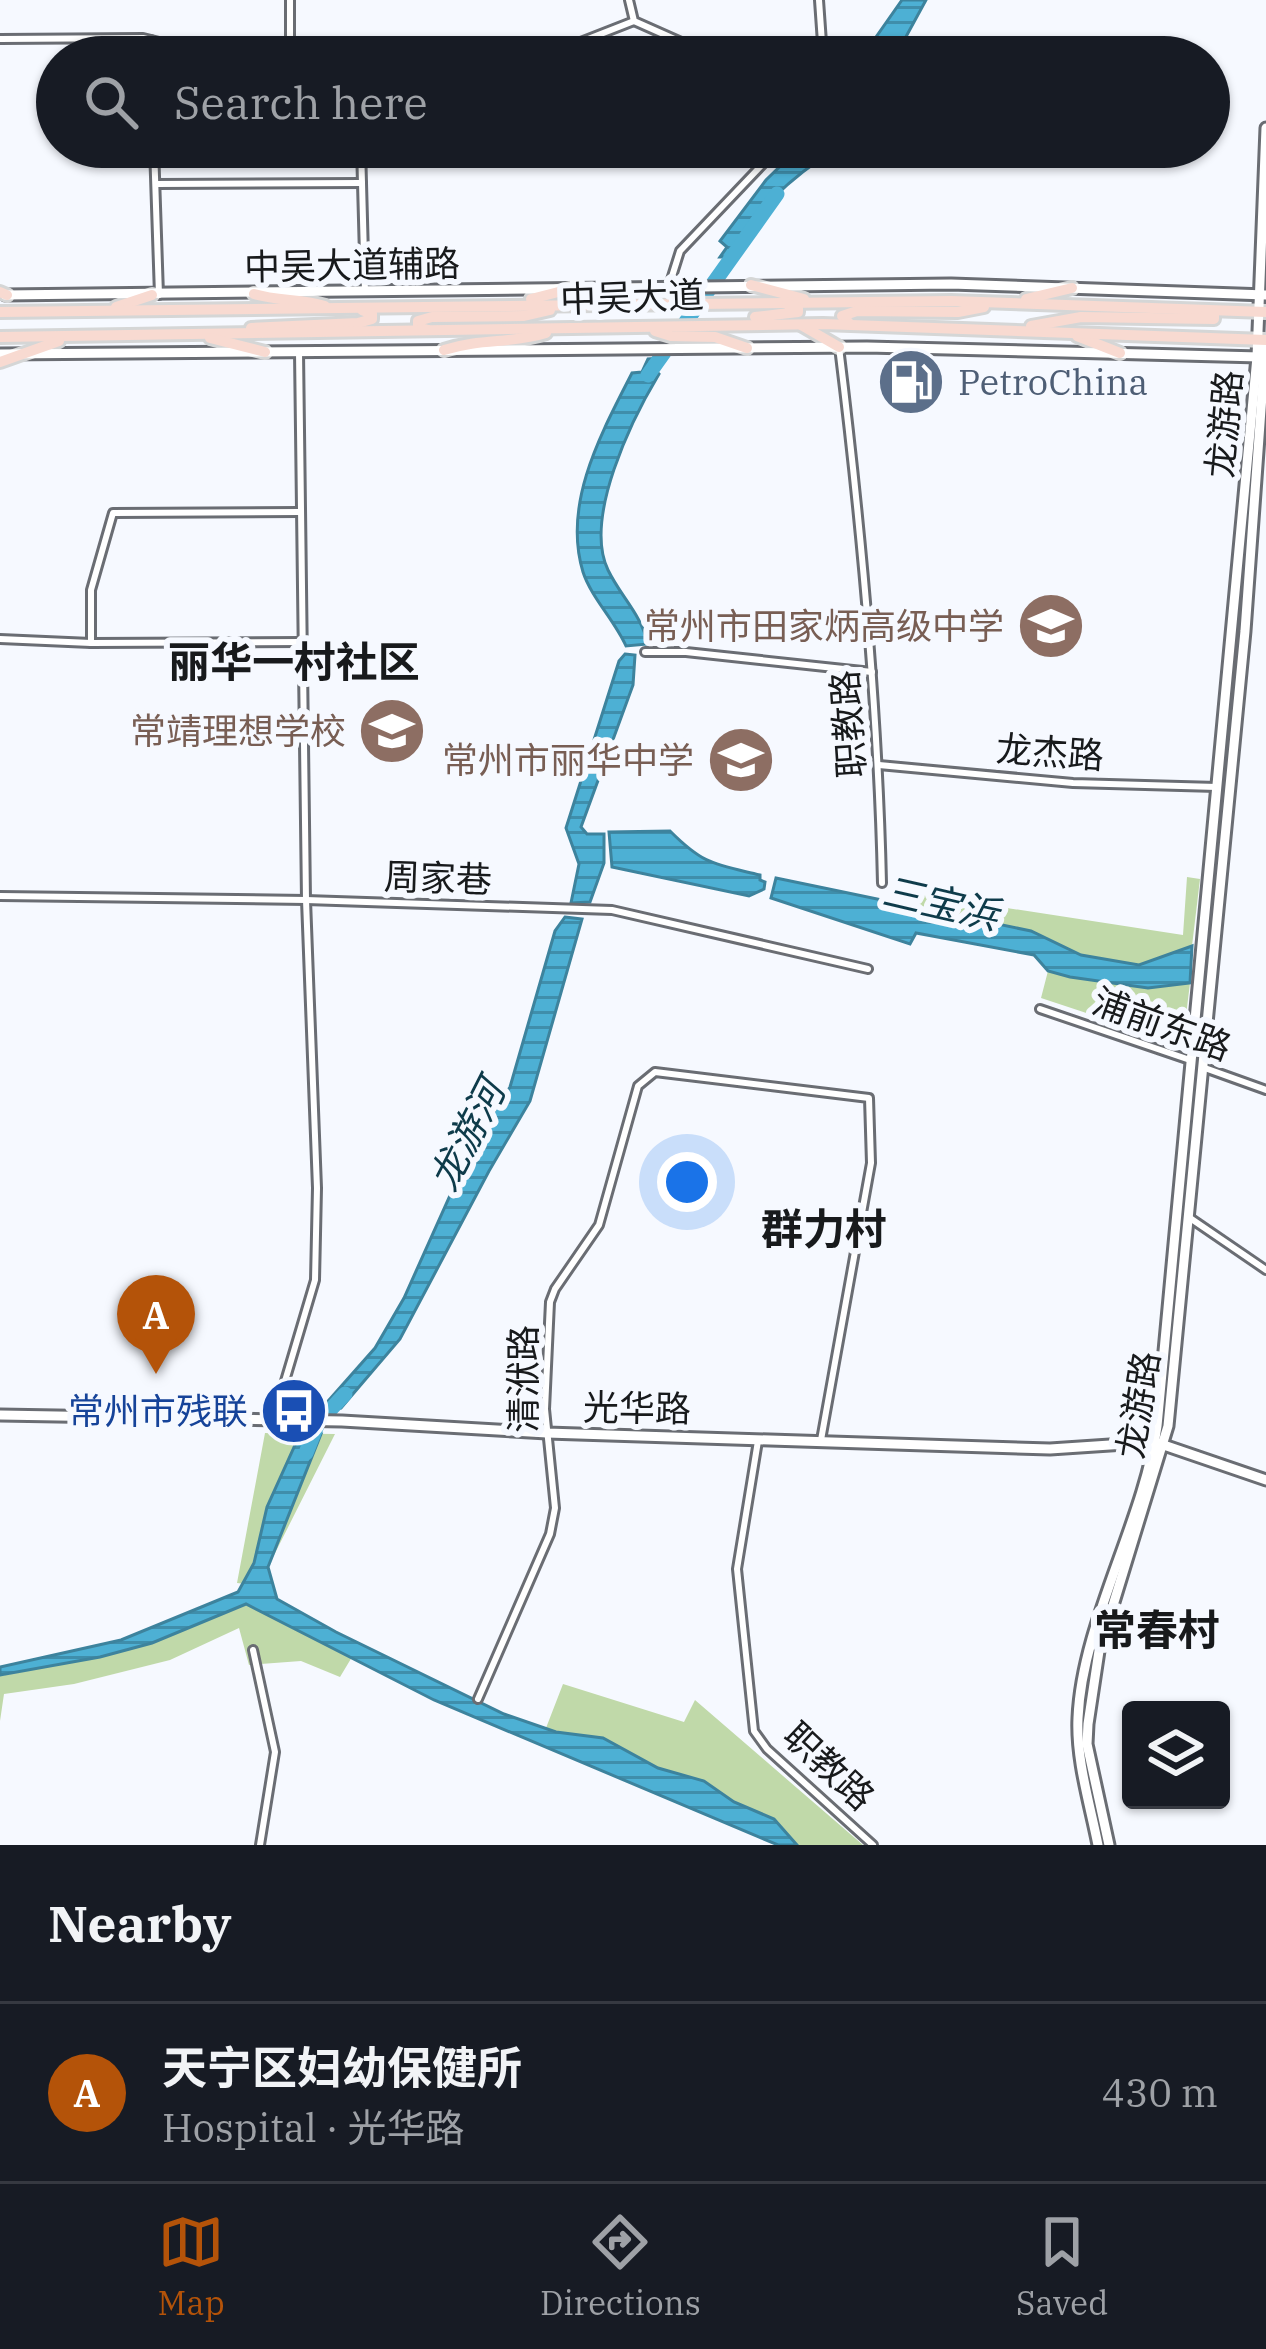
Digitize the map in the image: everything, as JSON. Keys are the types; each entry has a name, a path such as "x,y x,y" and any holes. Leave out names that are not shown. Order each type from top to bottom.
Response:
{"main road":[{"name":"龙游路","path":"1198,1064 1214,963 1263,357 1266,128"},
{"path":"751,285 1262,295"},
{"path":"751,285 819,303"},
{"name":"中吴大道辅路","path":"2,294 751,285"},
{"path":"466,307 502,299 540,299 574,288"},
{"path":"852,325 842,316 857,311 958,312 1072,288"},
{"path":"254,294 333,309"},
{"path":"105,311 156,295"},
{"name":"中吴大道","path":"0,316 819,303 1009,303 1262,312"},
{"path":"433,331 418,327 418,321 432,316 524,316 570,304"},
{"path":"705,323 798,312 787,304"},
{"path":"1010,330 1081,316 1214,319 1214,314 1198,308"},
{"path":"218,334 269,324 372,319 372,314 358,309"},
{"name":"中吴大道","path":"0,333 22,337 675,330 705,323 1263,340"},
{"path":"798,324 839,347"},
{"path":"444,350 477,339 530,338 559,329"},
{"path":"675,330 747,348"},
{"path":"1068,332 1120,353"},
{"path":"195,334 265,352"},
{"path":"0,358 79,336"},
{"path":"21,354 839,347 1263,357"},
{"name":"龙游路","path":"1108,1845 1088,1744 1090,1702 1099,1652 1160,1443 1198,1064 1218,787 1263,357"},
{"name":"光华路","path":"0,1414 342,1421 547,1433 1050,1449 1160,1443 1266,1480"},
{"name":"龙游路","path":"1098,1845 1079,1747 1078,1715 1088,1660 1160,1443"}],"street":[{"path":"290,0 290,36"},
{"path":"629,0 634,21"},
{"path":"819,0 822,36"},
{"path":"596,36 634,21 668,36"},
{"path":"0,39 36,39"},
{"path":"155,168 156,295"},
{"path":"362,168 365,292"},
{"path":"669,286 680,251 759,168"},
{"path":"156,184 362,183"},
{"name":"职教路","path":"839,347 865,562 882,883"},
{"path":"273,1421 315,1280 317,1189 306,899 298,351"},
{"path":"91,644 91,590 113,513 300,512"},
{"path":"0,639 91,644 302,642"},
{"path":"645,652 872,672"},
{"name":"龙杰路","path":"879,765 1073,783 1218,787"},
{"name":"周家巷","path":"0,896 306,899 612,910 868,968"},
{"name":"浦前东路","path":"1040,1009 1266,1090"},
{"name":"清洑路","path":"478,1699 550,1534 554,1508 544,1409 550,1302 599,1225 638,1085 656,1072 869,1098 871,1163 821,1440"},
{"path":"1183,1216 1266,1270"},
{"name":"职教路","path":"758,1438 736,1569 754,1731 767,1749 873,1845"},
{"path":"253,1650 275,1752 260,1845"}],"green space":[{"path":"1187,877 1200,879 1192,946 1139,965 1080,955 1031,931 890,905 890,890 1183,935"},
{"path":"1048,971 1148,988 1190,983 1183,1040 1174,1042 1041,998"},
{"path":"265,1433 335,1434 268,1567 271,1587 237,1583"},
{"path":"246,1604 352,1657 340,1677 301,1661 249,1665 239,1628 170,1660 74,1684 4,1694 0,1721 0,1676 100,1657"},
{"path":"563,1684 684,1722 695,1700 863,1845 786,1845 546,1728"}],"water":[{"path":"902,0 926,0 906,36 877,36"},
{"path":"778,168 809,168 759,213 733,257 720,257 727,247 720,241"},
{"path":"662,358 614,469 602,524 608,570 648,644 626,646 583,572 578,546 581,494 632,373 642,372 648,359"},
{"path":"625,654 635,655 633,685 581,827 587,834 604,834 604,863 590,902 571,903 579,864 566,828"},
{"path":"670,831 710,862 760,875 764,889 749,896 612,867 609,832"},
{"path":"776,878 1031,931 1081,955 1139,965 1192,946 1190,983 1148,988 1070,977 1048,971 1034,955 916,933 910,944 771,898"},
{"path":"565,917 582,919 530,1101 400,1339 341,1408 321,1409 375,1348 404,1298 474,1142 510,1087 555,931"},
{"path":"300,1434 321,1434 268,1567 277,1599 504,1714 556,1732 603,1738 658,1768 704,1781 734,1802 774,1819 797,1845 778,1845 434,1700 246,1604 152,1643 0,1675 0,1667 121,1640 238,1592 254,1563 267,1507"}],"waterway":[{"name":"龙游河","path":"648,375 777,194"},
{"name":"龙游河","path":"306,1453 318,1423 345,1394"}],"place":[{"name":"PetroChina","path":"911,382"},
{"name":"常州市田家炳高级中学","path":"1051,626"},
{"name":"常靖理想学校","path":"392,731"},
{"name":"常州市丽华中学","path":"741,760"},
{"name":"天宁区妇幼保健所","path":"156,1374"},
{"name":"常州市残联","path":"294,1411"}],"district":[{"name":"丽华一村社区","path":"294,662"},
{"name":"群力村","path":"824,1229"},
{"name":"常春村","path":"1157,1630"}],"water label":[{"name":"三宝浜","path":"941,903"}]}
